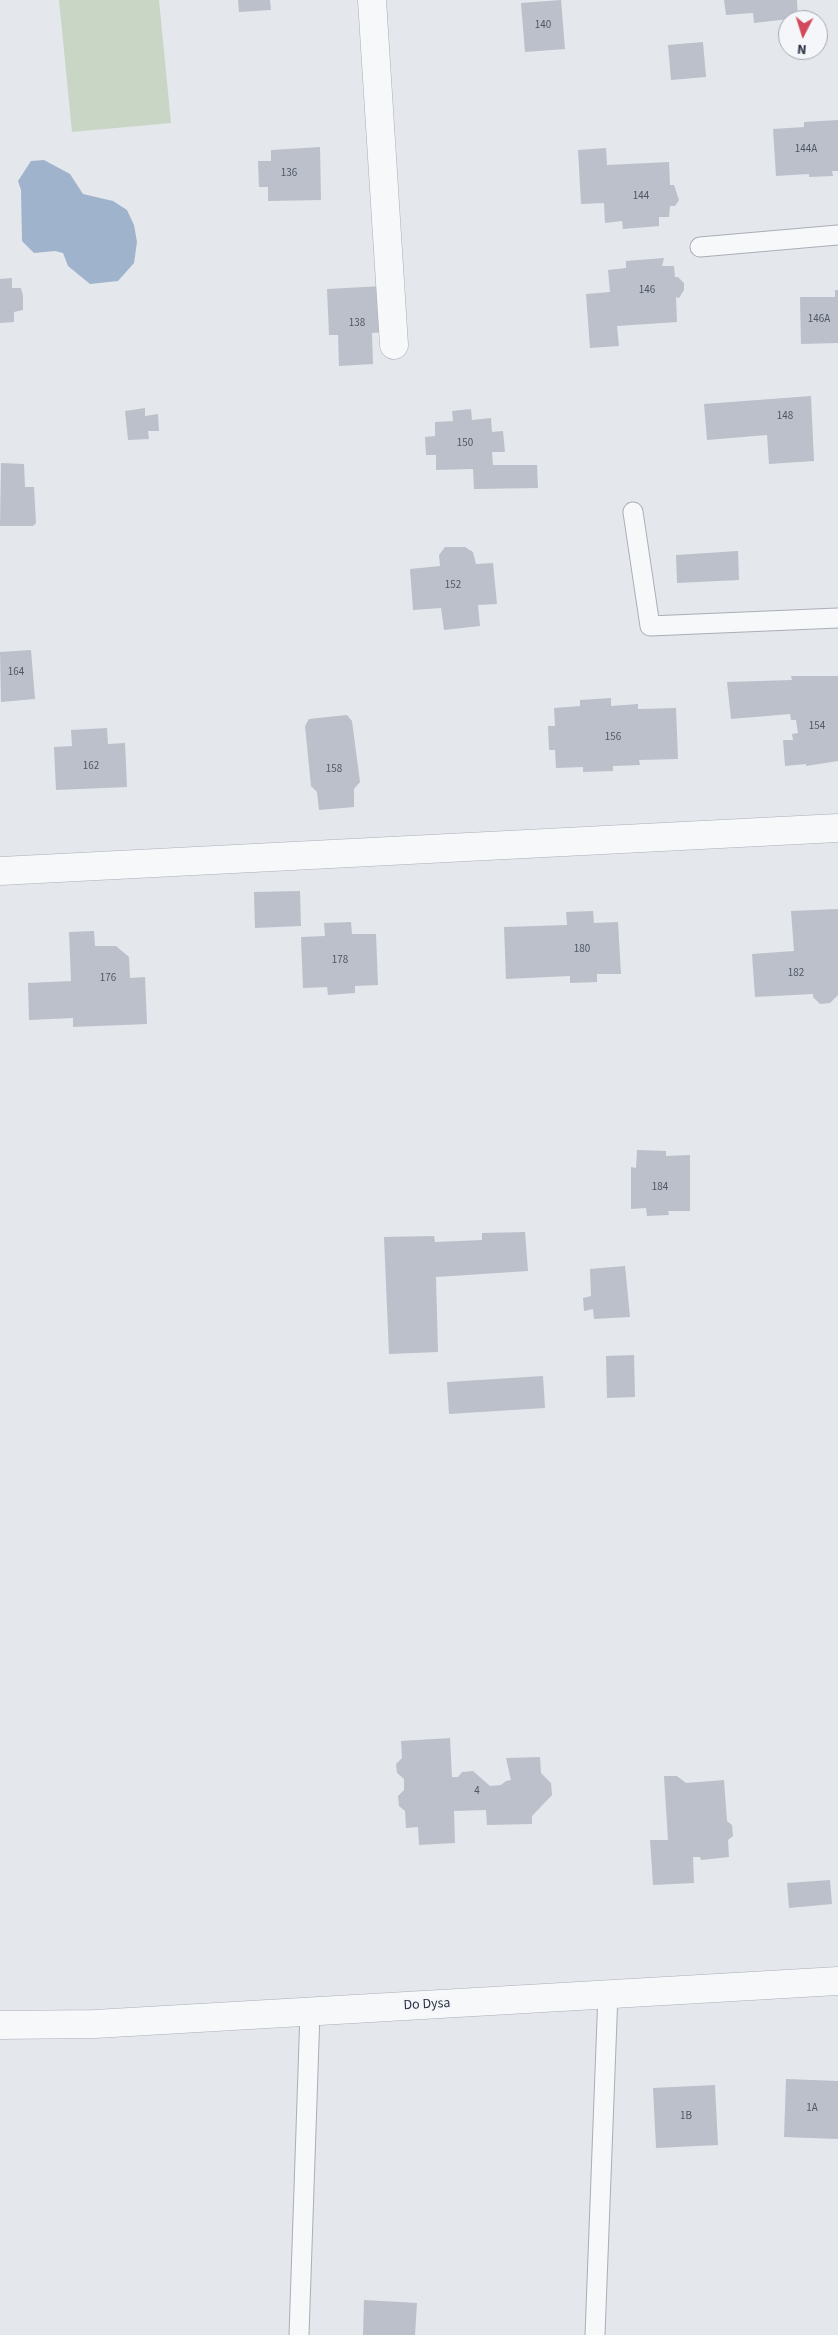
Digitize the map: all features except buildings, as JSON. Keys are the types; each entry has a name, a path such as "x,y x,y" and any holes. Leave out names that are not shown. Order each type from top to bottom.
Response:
{"street":[{"path":"372,0 394,344"},
{"path":"0,871 838,828"},
{"name":"Do Dysa","path":"8,2025 95,2024 608,1992 838,1981"}],"lane":[{"path":"700,247 838,235"},
{"path":"633,512 650,626 838,618"},
{"path":"595,2335 608,1992"},
{"path":"298,2335 310,2012"}],"green space":[{"path":"59,0 159,0 171,123 72,132"}],"water":[{"path":"44,160 70,174 83,194 113,201 127,210 134,225 137,242 134,263 118,281 90,284 68,266 63,253 55,251 34,253 22,241 21,190 18,181 31,161"}]}
